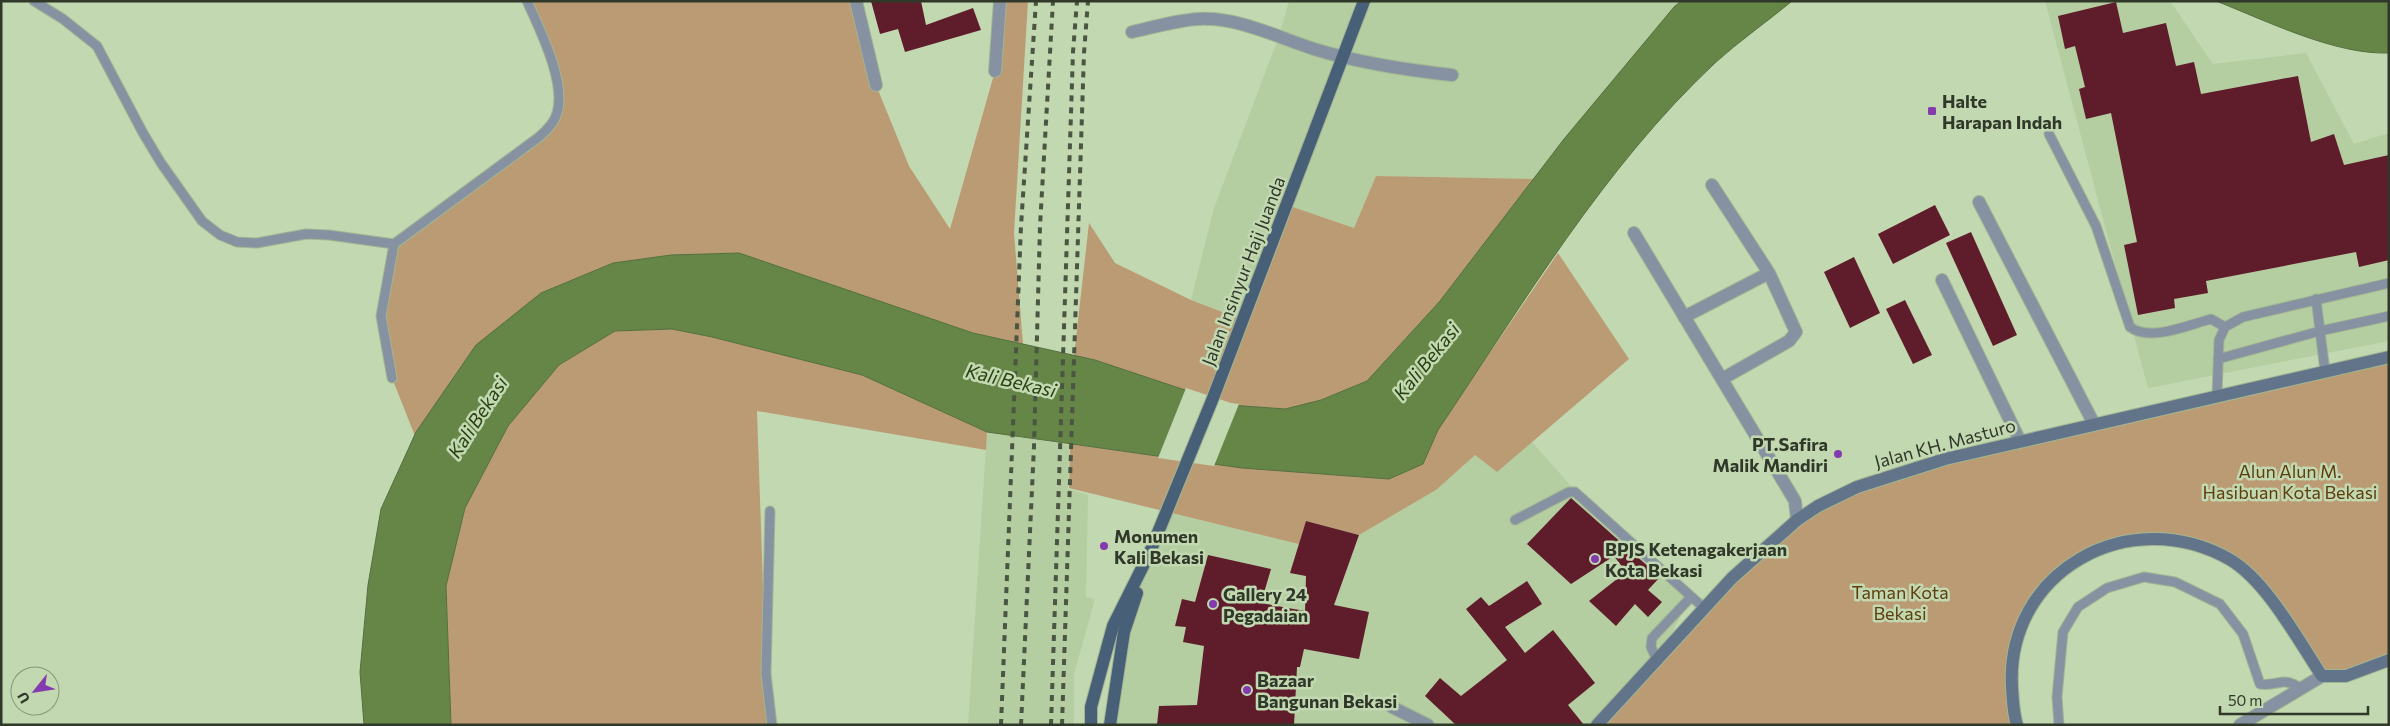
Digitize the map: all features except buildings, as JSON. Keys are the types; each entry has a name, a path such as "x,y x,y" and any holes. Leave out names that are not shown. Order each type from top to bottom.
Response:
{"main road":[{"name":"Jalan Insinyur Haji Juanda","path":"1110,725 1124,632 1150,552 1255,291 1364,1"},
{"name":"Jalan Insinyur Haji Juanda","path":"1091,725 1091,708 1114,626 1150,552"}],"street":[{"path":"856,1 876,85"},
{"path":"995,71 1000,1"},
{"path":"1132,32 1200,18 1224,21 1343,56 1399,69 1452,75"},
{"path":"1712,185 1769,272 1796,332 1789,341 1722,379"},
{"path":"1979,202 2094,424"},
{"path":"1634,233 1795,502 1797,520"},
{"path":"1684,317 1769,272"},
{"path":"1942,280 2020,440"},
{"name":"Jalan KH. Masturo","path":"1598,725 1704,608 1767,545 1797,520 1836,496 1875,480 1945,459 2020,440 2389,357"},
{"path":"2017,725 2013,714 2011,664 2020,629 2040,594 2067,567 2098,549 2129,540 2169,538 2203,546 2231,560 2265,589 2322,676"},
{"path":"2240,725 2322,676 2346,676 2389,660"},
{"path":"1392,707 1428,725"}],"lane":[{"path":"34,1 63,18 97,46 161,163 202,221 220,235 237,242 257,243 306,234 329,235 394,244"},
{"path":"392,378 382,316 394,244 539,137 556,116 558,98 555,76 540,31 527,1"},
{"path":"2049,134 2096,226 2130,327 2139,334 2152,334 2211,319 2225,327"},
{"path":"2217,396 2219,340 2225,327 2243,316 2389,283"},
{"path":"2316,299 2325,371"},
{"path":"2218,359 2320,331 2389,316"},
{"path":"1515,520 1569,492 1575,492 1704,608"},
{"path":"770,511 766,674 772,725"},
{"path":"2059,725 2057,697 2063,632 2078,607 2106,588 2144,577 2175,582 2220,604 2243,634 2260,684 2284,681 2293,683 2301,689"},
{"path":"1657,660 1651,647 1652,638 1691,597"}],"shaded area":[{"path":"1289,1 1681,1 1674,7 1534,179 1376,176 1354,228 1287,205 1243,320 1191,300 1214,208 1279,36"},
{"path":"2045,1 2170,1 2213,64 2306,53 2354,144 2389,133 2389,341 2148,388"},
{"path":"987,432 1069,445 1068,489 1088,495 1086,597 1095,599 1074,674 1074,725 968,725"},
{"path":"1532,442 1578,494 1691,597 1657,660 1597,725 1110,725 1124,632 1150,552 1166,512 1299,544 1306,521 1359,535 1436,490 1475,454 1497,471"}],"green space":[{"path":"527,1 856,1 876,85 909,166 950,229 995,71 1000,1 1028,1 1014,233 1023,344 973,333 739,253 671,255 613,263 541,293 415,436 392,378 381,316 394,244 539,137 556,116 555,76"},
{"path":"1376,176 1534,179 1440,301 1367,381 1321,400 1285,409 1230,405 1095,360 1074,356 1089,223 1115,263 1191,300 1243,320 1287,205 1354,228"},
{"path":"1558,253 1629,359 1497,472 1475,455 1436,490 1359,535 1306,521 1299,544 1069,488 1070,444 1242,468 1389,479 1423,464 1437,430"},
{"path":"672,329 712,337 862,375 987,432 986,450 757,411 766,674 772,725 451,725 446,586 465,508 508,426 559,365 615,331"},
{"path":"2389,357 2389,660 2322,676 2264,589 2203,546 2129,540 2067,567 2020,629 2017,725 1598,725 1704,608 1818,506 1864,484"}],"water":[{"name":"Kali Bekasi","path":"1681,1 1792,1 1715,63 1674,104 1636,147 1533,286 1438,430 1423,464 1389,479 1242,468 987,432 862,375 712,337 672,329 615,331 559,365 508,426 465,508 446,586 451,725 364,725 360,672 368,585 381,509 416,432 476,345 541,293 613,263 671,255 739,253 973,333 1095,360 1230,405 1285,409 1321,400 1367,381 1440,301 1564,139"},
{"path":"2216,1 2389,1 2389,53 2346,49 2324,43"}],"pier":[{"path":"1186,388 1239,404 1214,466 1158,458"}],"railway":[{"path":"1001,725 1021,226 1036,1"},
{"path":"1021,725 1034,446 1040,226 1053,1"},
{"path":"1051,725 1073,52 1077,1"},
{"path":"1062,725 1084,53 1088,1"}],"place":[{"name":"Halte Harapan Indah","path":"1932,111"},
{"name":"PT.Safira Malik Mandiri","path":"1838,454"},
{"name":"Monumen Kali Bekasi","path":"1104,546"},
{"name":"BPJS Ketenagakerjaan Kota Bekasi","path":"1595,559"},
{"name":"Gallery 24 Pegadaian","path":"1213,604"},
{"name":"Bazaar Bangunan Bekasi","path":"1247,690"}],"park label":[{"name":"Alun Alun M. Hasibuan Kota Bekasi","path":"2290,481"},
{"name":"Taman Kota Bekasi","path":"1900,602"}]}
